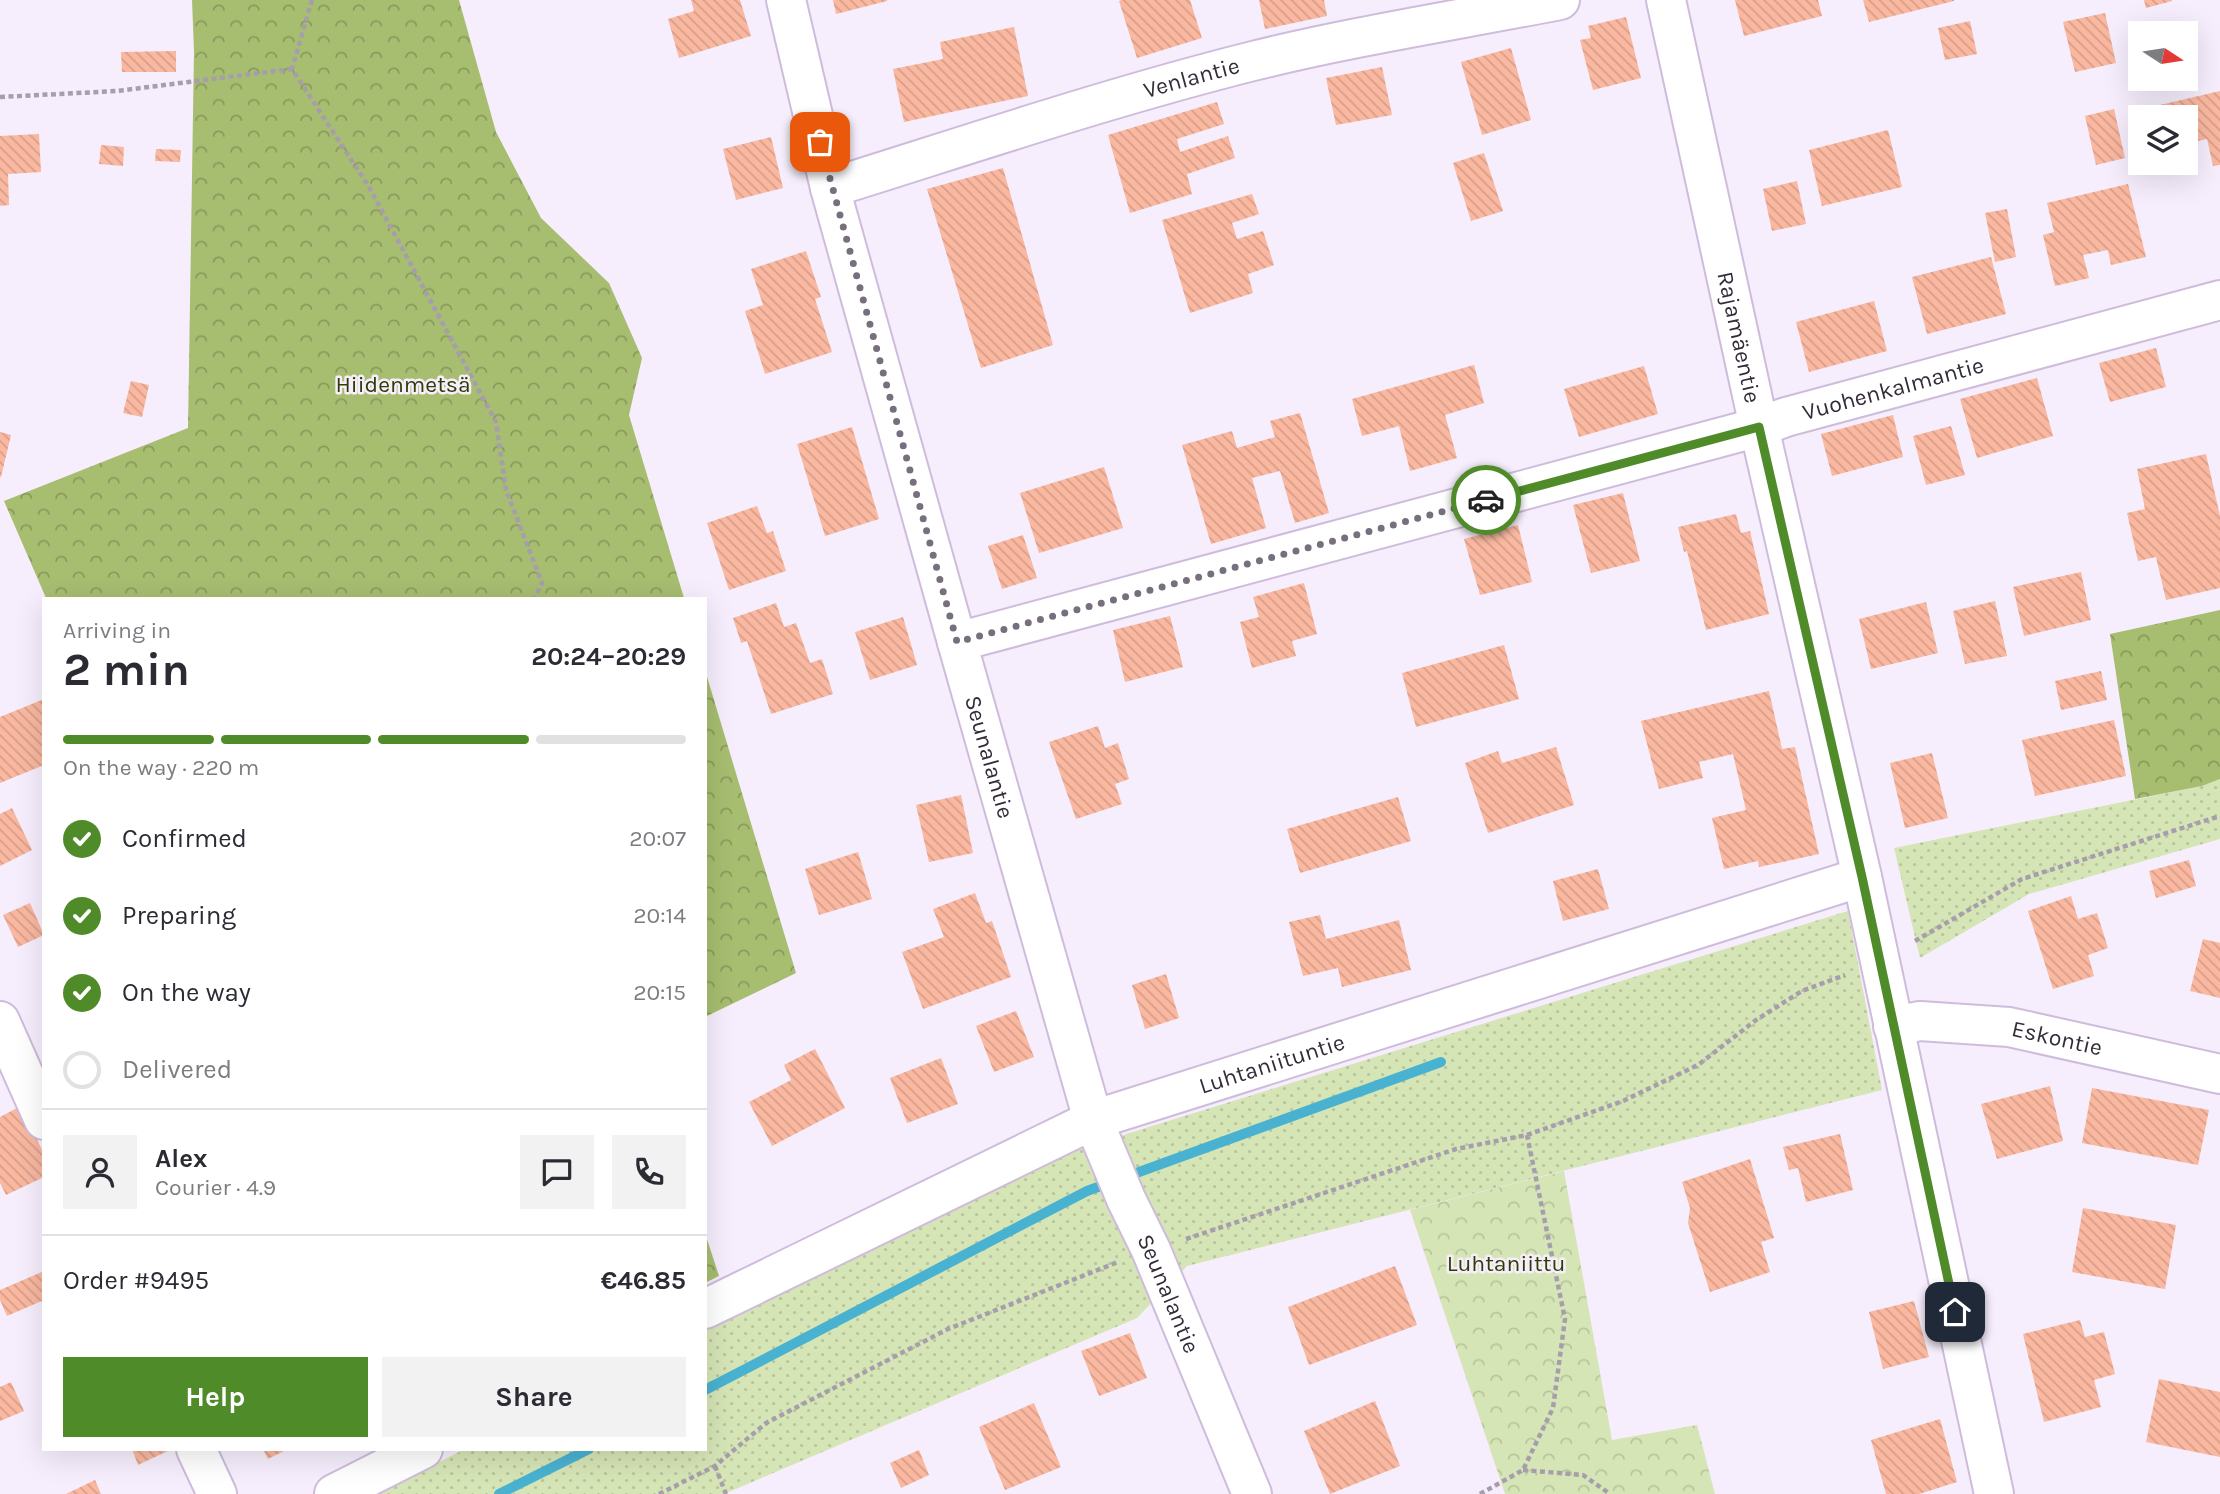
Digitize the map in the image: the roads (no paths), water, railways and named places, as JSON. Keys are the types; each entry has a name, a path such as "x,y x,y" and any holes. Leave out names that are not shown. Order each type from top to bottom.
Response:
{"street":[{"name":"Seunalantie","path":"786,0 830,188 1093,1120 1151,1250 1252,1494"},
{"name":"Venlantie","path":"830,188 1124,96 1232,67 1381,34 1560,0"},
{"name":"Rajamäentie","path":"1666,0 1759,427 1862,877 1994,1494"},
{"name":"Vuohenkalmantie","path":"957,642 2220,300"},
{"name":"Luhtaniituntie","path":"707,1308 1093,1120 1862,877"},
{"path":"0,1021 42,1115"},
{"name":"Eskontie","path":"1893,1026 1920,1021 2009,1027 2220,1074"},
{"path":"197,1451 217,1494"},
{"path":"334,1494 419,1451"}],"waterway":[{"path":"707,1389 1087,1191 1441,1062"},
{"path":"499,1494 585,1451"}],"park label":[{"name":"Hiidenmetsä","path":"403,384"},
{"name":"Luhtaniittu","path":"1506,1263"}]}
